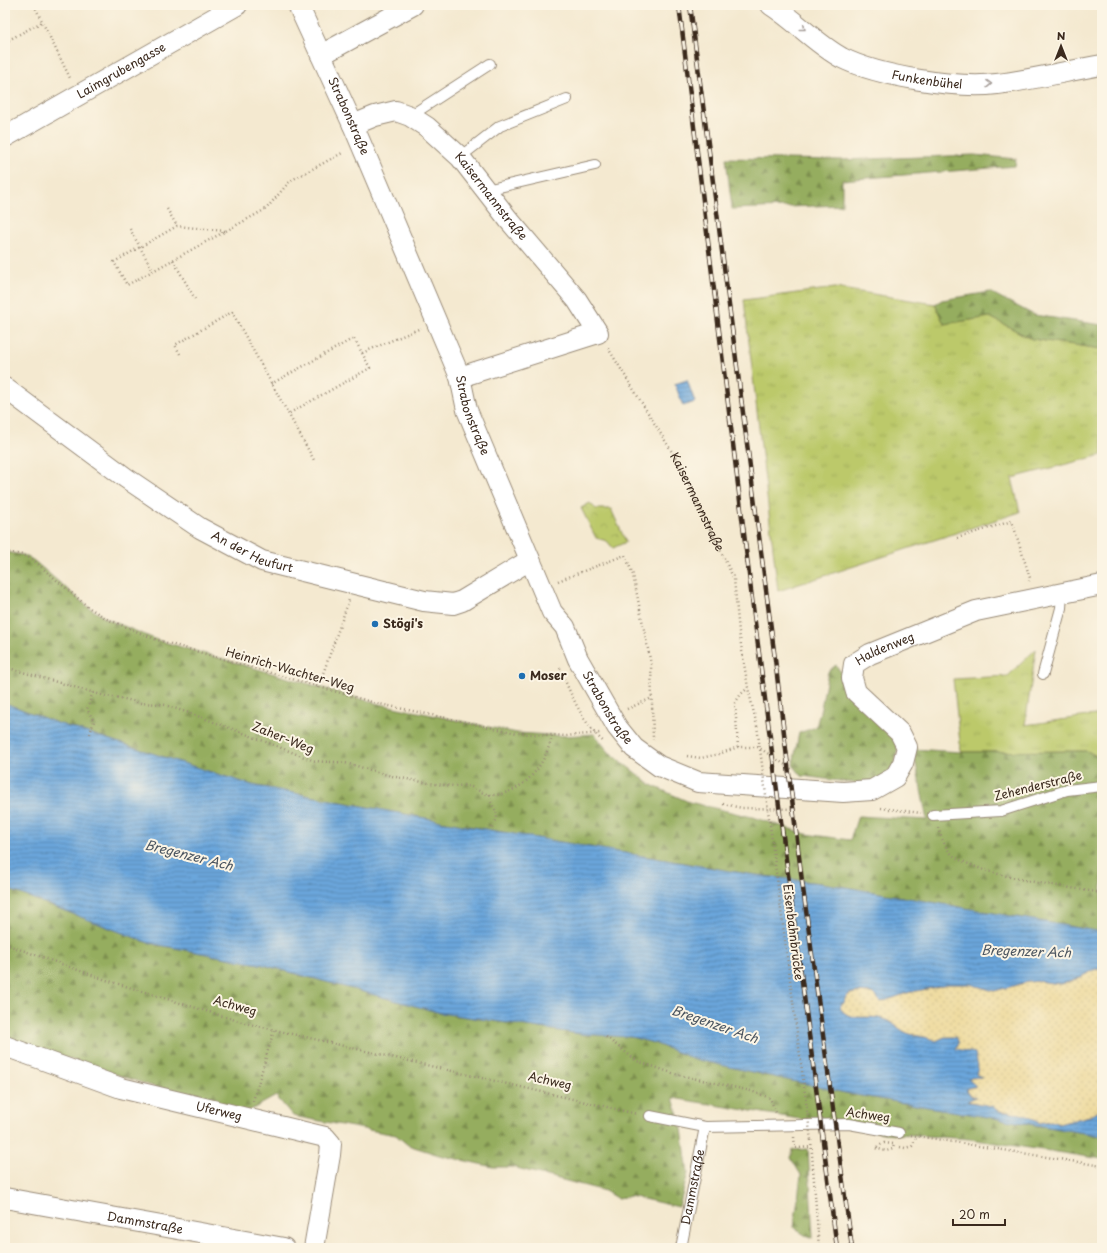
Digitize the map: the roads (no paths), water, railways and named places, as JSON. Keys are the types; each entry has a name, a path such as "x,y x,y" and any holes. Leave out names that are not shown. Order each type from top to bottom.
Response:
{"street":[{"name":"Laimgrubengasse","path":"5,137 237,5"},
{"name":"Strabonstraße","path":"298,5 361,143 460,378 467,410 552,612 564,627 578,659 617,727 634,748 659,766 698,782"},
{"path":"321,55 412,5"},
{"name":"Funkenbühel","path":"771,5 841,57 868,69 892,74 948,83 996,84 1102,65"},
{"name":"Kaisermannstraße","path":"353,125 375,116 396,111 410,116 426,127 460,157 508,219 577,300 598,332 460,378"},
{"name":"An der Heufurt","path":"5,388 126,478 200,528 262,561 354,585 424,600 452,604 462,601 530,560"},
{"name":"Haldenweg","path":"698,782 843,792 872,790 895,777 903,763 907,747 900,733 856,692 852,678 854,664 870,654 976,610 1102,585"},
{"name":"Uferweg","path":"5,1046 121,1088 325,1137 331,1144 314,1248"},
{"name":"Dammstraße","path":"5,1198 284,1248"}],"lane":[{"path":"410,116 490,64"},
{"path":"460,157 500,126 567,99"},
{"path":"486,190 595,165"},
{"path":"1043,674 1060,608 1062,594"},
{"name":"Zehenderstraße","path":"933,815 1001,811 1067,790 1102,786"},
{"name":"Achweg","path":"650,1116 705,1127 849,1124 899,1133"},
{"name":"Dammstraße","path":"681,1248 705,1127"}],"water":[{"path":"687,380 695,402 683,406 675,384"},
{"name":"Bregenzer Ach","path":"5,703 57,723 252,785 467,826 748,874 828,884 1102,932 1102,970 1096,969 1072,981 1060,984 1038,981 1028,982 994,991 970,984 947,984 910,992 881,1002 872,993 857,992 849,994 845,998 844,1003 841,1004 840,1008 844,1013 854,1017 886,1020 907,1033 936,1041 945,1037 956,1037 959,1043 956,1049 975,1053 978,1067 976,1075 983,1077 967,1078 976,1086 967,1088 966,1090 971,1096 976,1097 967,1101 969,1102 992,1106 998,1111 1026,1115 1037,1120 1039,1123 1051,1121 1059,1124 1090,1116 1102,1109 1102,1136 850,1094 694,1059 654,1043 631,1037 580,1034 441,1013 264,965 149,943 5,888"}],"railway":[{"path":"679,5 754,615 837,1248"},
{"path":"690,5 775,659 802,881 852,1248"}],"place":[{"name":"Stögi's","path":"375,624"},
{"name":"Moser","path":"522,676"}]}
